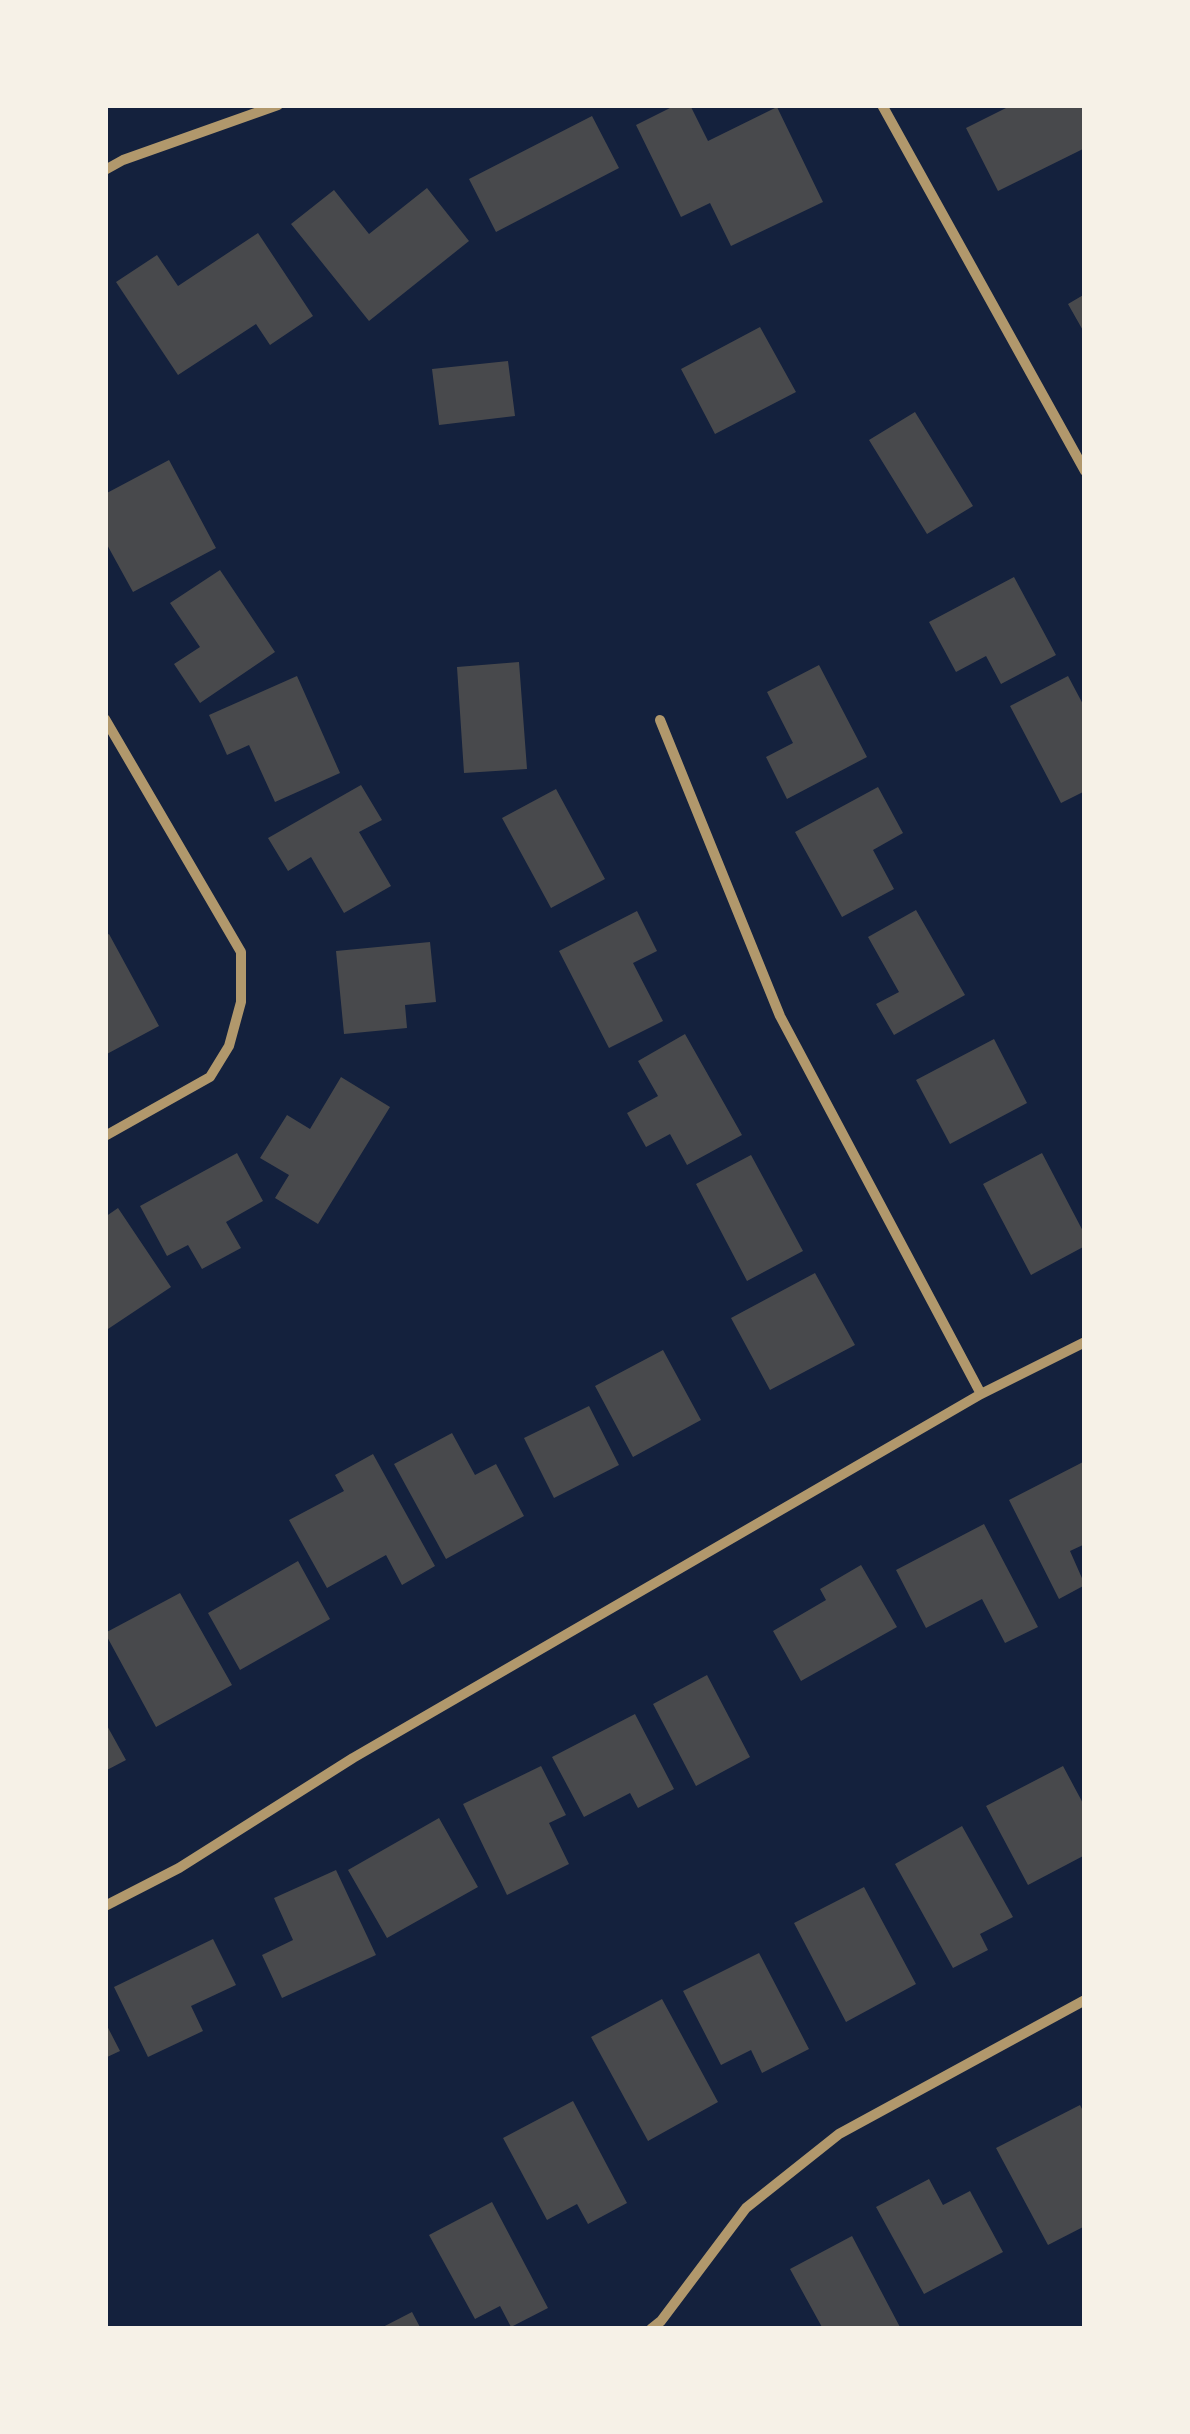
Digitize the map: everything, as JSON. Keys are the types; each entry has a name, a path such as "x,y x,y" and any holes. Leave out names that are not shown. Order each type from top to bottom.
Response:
{"street":[{"path":"105,170 123,160 278,105"},
{"path":"882,105 1085,471"},
{"path":"105,720 241,952 241,1002 229,1046 210,1077 105,1136"},
{"path":"660,720 780,1016 981,1394"},
{"path":"105,1906 179,1868 352,1758 981,1394 1085,1342"},
{"path":"671,2329 656,2325 746,2208 839,2134 1085,2000"}],"building":[{"path":"676,105 690,105 708,141 777,107 823,202 731,246 710,203 681,217 636,125"},
{"path":"1012,105 1085,105 1085,148 998,191 966,128"},
{"path":"592,116 619,168 496,232 469,179"},
{"path":"427,188 469,241 369,321 291,224 334,190 369,234"},
{"path":"258,233 313,316 270,345 256,324 178,375 116,282 157,255 178,286"},
{"path":"1085,294 1085,334 1068,304"},
{"path":"760,327 796,392 715,434 681,369"},
{"path":"508,361 515,416 439,425 432,369"},
{"path":"915,412 973,506 927,534 869,440"},
{"path":"169,460 216,548 133,592 105,541 105,494"},
{"path":"220,570 275,652 200,703 174,664 200,647 170,603"},
{"path":"1014,577 1056,655 1001,684 986,656 956,672 929,622"},
{"path":"519,662 527,769 464,773 457,667"},
{"path":"819,665 867,757 787,799 766,757 793,743 767,692"},
{"path":"297,676 340,773 275,802 249,745 227,755 209,715"},
{"path":"1068,676 1085,708 1085,791 1061,803 1010,706"},
{"path":"361,785 382,820 359,832 391,886 344,913 311,857 288,871 268,838"},
{"path":"878,787 903,833 873,850 894,889 842,917 795,832"},
{"path":"556,789 605,879 551,908 502,818"},
{"path":"916,910 965,995 894,1035 876,1004 899,992 868,937"},
{"path":"637,911 657,951 633,963 663,1021 609,1048 559,951"},
{"path":"109,934 159,1026 105,1055 105,936"},
{"path":"430,942 436,1002 405,1005 407,1028 344,1034 336,951"},
{"path":"685,1034 742,1135 687,1165 670,1134 646,1147 627,1113 658,1096 638,1061"},
{"path":"994,1039 1027,1103 950,1144 916,1080"},
{"path":"341,1077 390,1107 318,1224 275,1198 289,1175 260,1158 287,1115 310,1129"},
{"path":"237,1153 263,1201 226,1222 241,1248 202,1269 188,1245 167,1256 140,1206"},
{"path":"1042,1153 1085,1235 1085,1246 1031,1275 983,1184"},
{"path":"751,1155 803,1251 747,1281 696,1184"},
{"path":"118,1208 171,1287 105,1331 105,1217"},
{"path":"815,1273 855,1345 770,1390 731,1318"},
{"path":"663,1350 701,1420 633,1457 595,1386"},
{"path":"589,1406 619,1465 554,1498 524,1438"},
{"path":"452,1433 475,1475 496,1464 524,1516 446,1559 394,1464"},
{"path":"373,1454 435,1566 402,1585 386,1555 327,1588 289,1520 344,1491 335,1475"},
{"path":"1085,1461 1085,1544 1070,1551 1085,1585 1059,1599 1009,1500"},
{"path":"984,1524 1038,1627 1005,1643 982,1599 926,1628 896,1570"},
{"path":"298,1561 330,1619 240,1670 208,1613"},
{"path":"861,1565 897,1627 801,1681 773,1631 826,1600 820,1589"},
{"path":"180,1593 232,1685 156,1727 105,1633"},
{"path":"707,1675 750,1757 696,1786 653,1704"},
{"path":"635,1714 674,1789 638,1808 630,1793 584,1817 552,1757"},
{"path":"105,1722 126,1760 105,1771"},
{"path":"541,1766 566,1815 549,1823 569,1864 507,1895 463,1804"},
{"path":"1063,1766 1085,1807 1085,1855 1028,1885 986,1806"},
{"path":"439,1818 478,1887 387,1938 348,1870"},
{"path":"962,1826 1013,1917 980,1934 988,1950 953,1968 895,1864"},
{"path":"336,1870 376,1955 282,1998 262,1955 293,1940 274,1898"},
{"path":"864,1887 916,1984 846,2022 794,1923"},
{"path":"213,1939 236,1985 191,2006 203,2031 148,2057 114,1987"},
{"path":"759,1953 809,2049 762,2073 751,2050 721,2065 683,1991"},
{"path":"662,1999 718,2102 648,2141 591,2037"},
{"path":"105,2022 120,2051 105,2058"},
{"path":"573,2101 627,2203 588,2224 577,2204 547,2220 503,2138"},
{"path":"1080,2105 1085,2115 1085,2226 1048,2245 996,2148"},
{"path":"929,2179 943,2205 970,2191 1003,2252 924,2294 876,2207"},
{"path":"492,2202 548,2308 511,2327 500,2306 475,2319 429,2235"},
{"path":"852,2236 901,2329 823,2329 790,2269"},
{"path":"412,2312 421,2329 379,2329"}]}
